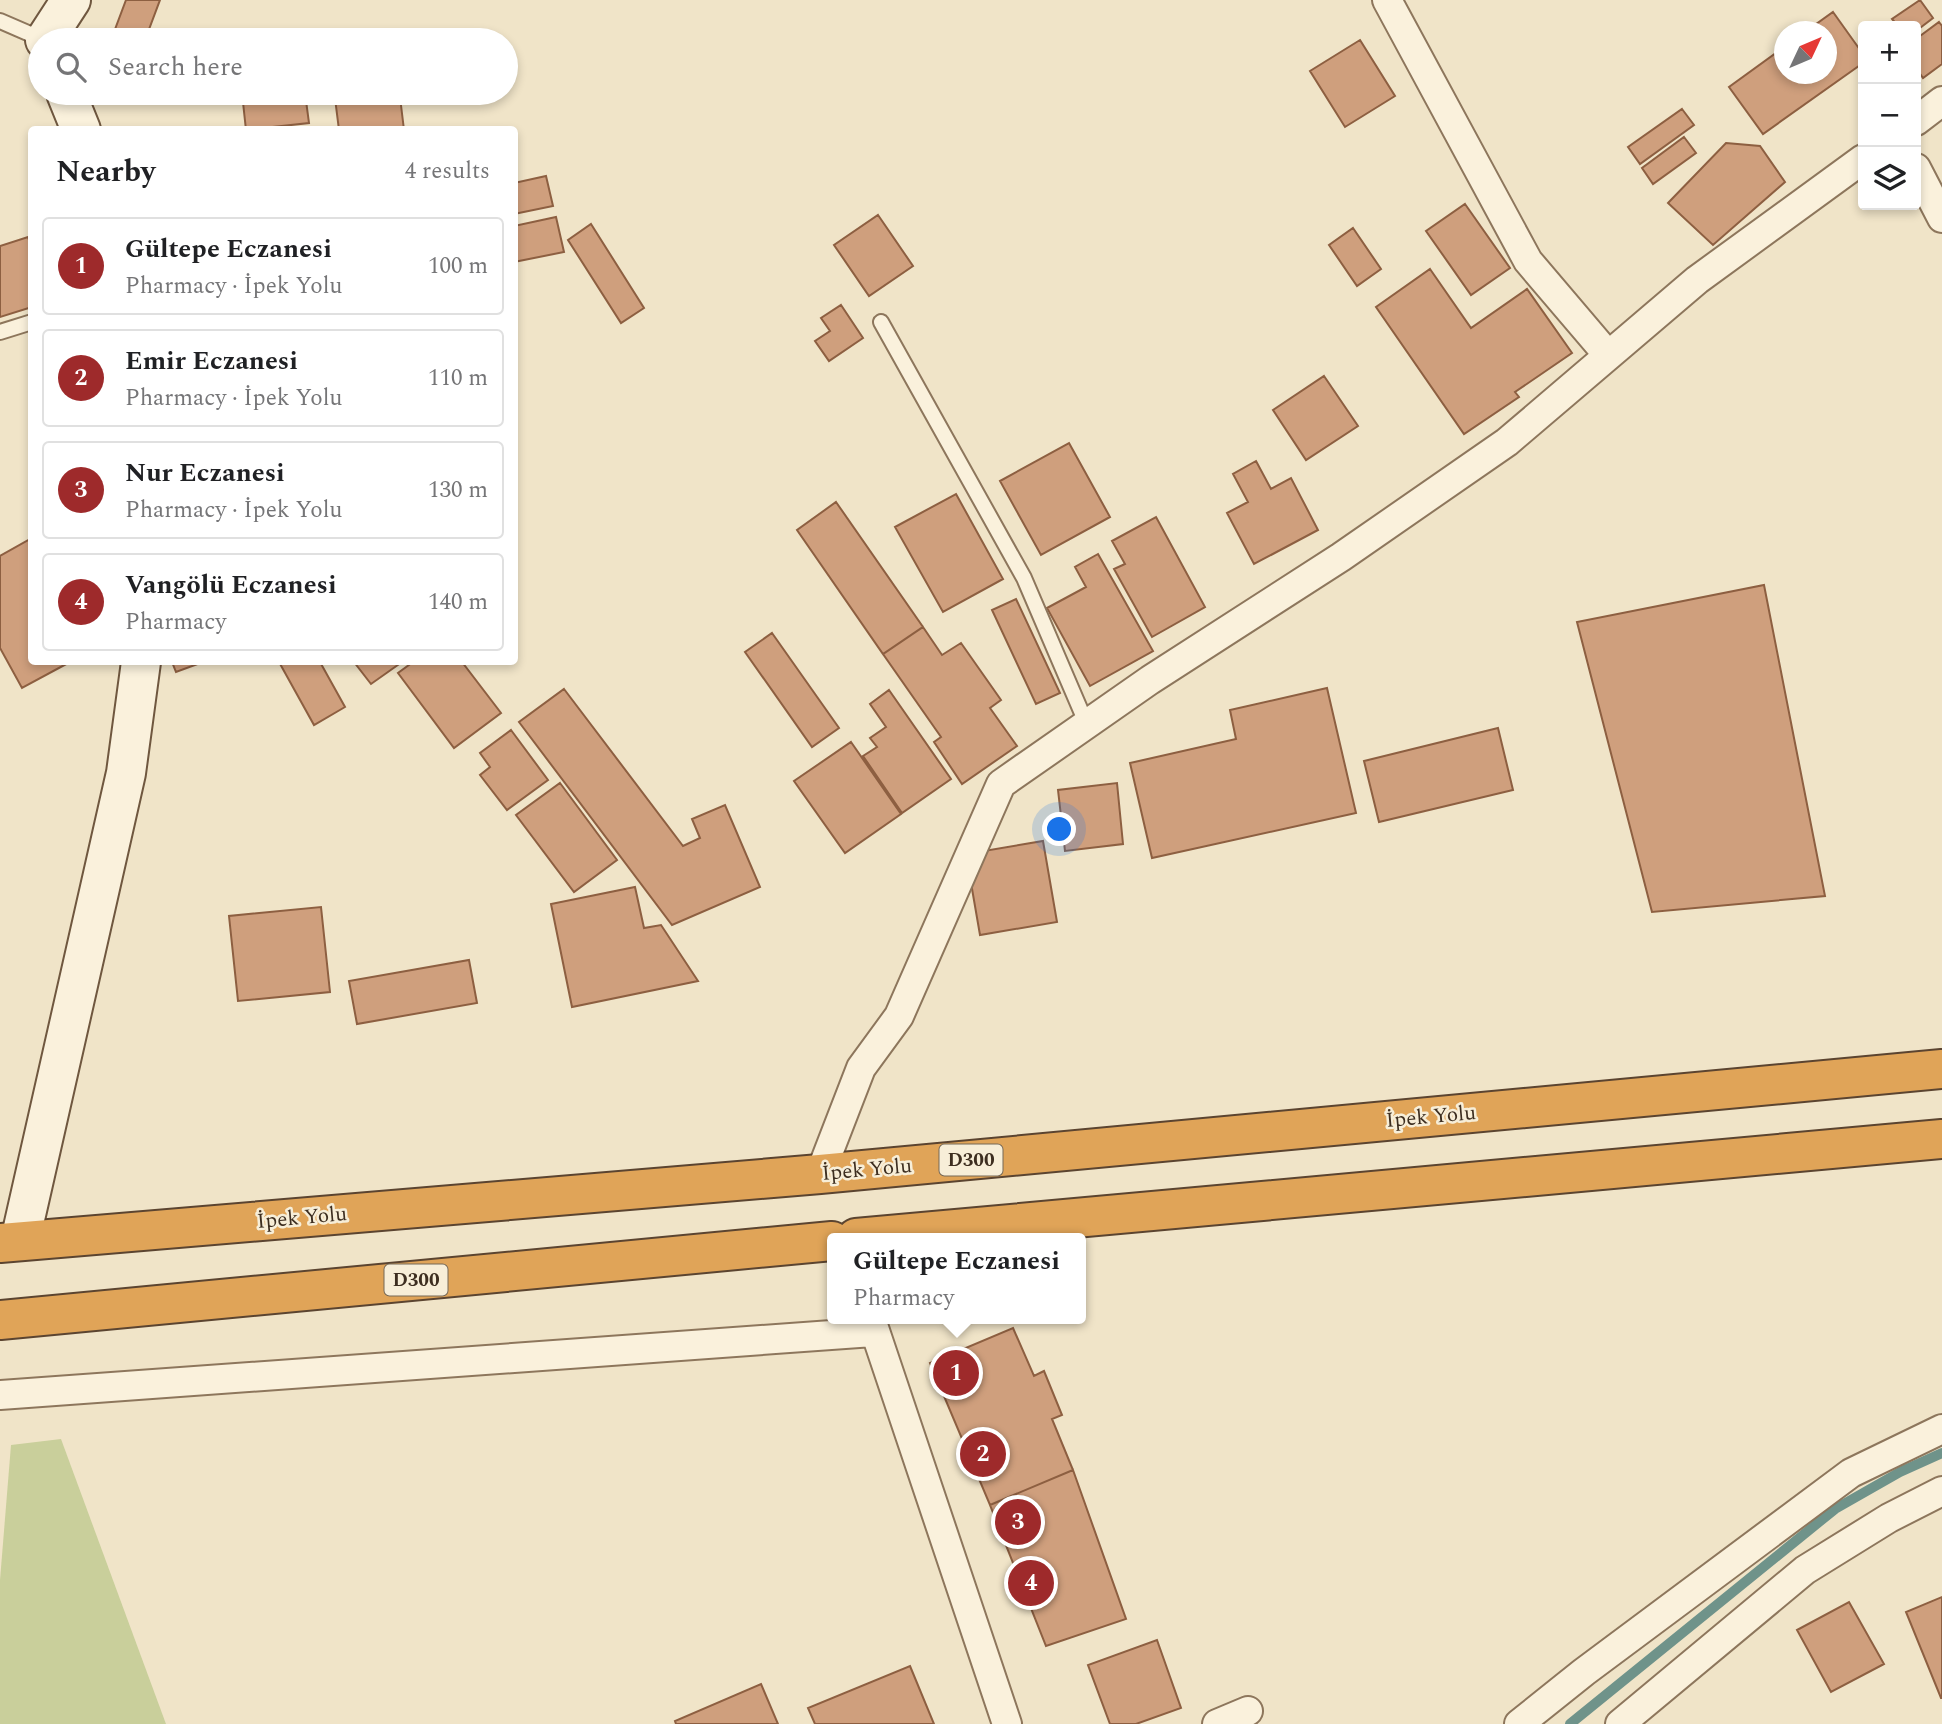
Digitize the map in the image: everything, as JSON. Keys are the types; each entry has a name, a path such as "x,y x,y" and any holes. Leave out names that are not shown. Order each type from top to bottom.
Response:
{"highway":[{"name":"İpek Yolu","path":"10,1242 820,1174 1942,1069"},
{"path":"911,1233 1942,1139"},
{"name":"D300","path":"0,1320 827,1241"}],"street":[{"path":"52,28 71,0"},
{"path":"1387,0 1528,261 1608,355"},
{"path":"1921,117 1942,101"},
{"path":"71,105 79,126"},
{"path":"820,1174 861,1068 899,1016 1001,784 1150,680 1341,557 1507,442 1697,280 1858,163"},
{"path":"1921,178 1942,218"},
{"path":"10,1242 126,774 141,665"},
{"path":"0,1395 872,1325 1007,1724"},
{"path":"1520,1724 1595,1664 1851,1473 1942,1429"},
{"path":"1620,1724 1805,1570 1889,1518 1942,1491"},
{"path":"1217,1724 1248,1711"}],"lane":[{"path":"0,21 28,33"},
{"path":"881,322 1024,578 1087,724"},
{"path":"0,332 28,323"}],"green space":[{"path":"61,1439 166,1724 0,1724 0,1580 11,1445"}],"building":[{"path":"126,0 160,0 150,28 116,28"},
{"path":"1920,0 1933,18 1921,27 1921,21 1892,19"},
{"path":"1833,12 1858,47 1858,67 1837,81 1837,21 1820,21"},
{"path":"1939,22 1942,26 1942,64 1923,78 1921,75 1921,35"},
{"path":"1360,40 1395,96 1345,127 1310,71"},
{"path":"1774,54 1774,84 1833,84 1763,134 1729,87"},
{"path":"243,105 307,105 309,123 246,126"},
{"path":"336,105 401,105 404,126 338,126"},
{"path":"1682,109 1694,125 1640,164 1628,147"},
{"path":"1684,137 1696,153 1653,184 1642,168"},
{"path":"1726,143 1760,146 1785,182 1713,245 1668,203"},
{"path":"546,176 553,206 518,213 518,182"},
{"path":"1465,204 1510,268 1471,295 1426,231"},
{"path":"878,215 913,266 869,296 834,245"},
{"path":"556,217 564,252 518,261 518,225"},
{"path":"591,224 644,308 621,323 568,240"},
{"path":"1353,228 1381,269 1357,286 1329,245"},
{"path":"28,237 28,308 0,317 0,246"},
{"path":"1430,269 1471,328 1527,289 1572,353 1515,392 1519,397 1464,434 1376,307"},
{"path":"841,305 863,338 829,361 815,341 830,331 821,318"},
{"path":"1324,376 1358,426 1306,460 1273,410"},
{"path":"1069,443 1110,517 1041,555 1000,481"},
{"path":"1256,461 1271,489 1291,478 1318,530 1254,564 1227,513 1248,502 1233,474"},
{"path":"956,494 1003,579 943,612 895,527"},
{"path":"836,502 923,627 883,654 797,530"},
{"path":"1156,517 1205,607 1152,637 1114,569 1125,564 1112,541"},
{"path":"28,540 28,665 64,665 22,688 0,648 0,556"},
{"path":"1098,554 1153,651 1090,686 1047,608 1086,587 1075,567"},
{"path":"1764,585 1825,896 1652,912 1577,622"},
{"path":"1016,599 1060,693 1036,704 992,610"},
{"path":"923,627 942,655 961,643 1001,700 990,708 1017,746 962,784 934,742 941,737 883,654"},
{"path":"772,633 839,728 812,747 745,652"},
{"path":"173,665 195,665 176,672"},
{"path":"281,665 322,665 345,707 314,725"},
{"path":"356,665 398,665 371,684"},
{"path":"409,665 464,665 501,713 454,748 398,673"},
{"path":"1327,688 1356,813 1152,858 1130,763 1236,739 1230,710"},
{"path":"564,689 683,846 700,838 692,819 725,805 760,887 672,925 519,722"},
{"path":"889,690 951,779 902,813 863,756 877,747 870,738 886,727 870,704"},
{"path":"1498,728 1513,790 1379,822 1364,761"},
{"path":"511,730 548,780 507,810 480,775 490,767 480,753"},
{"path":"851,742 901,814 845,853 794,781"},
{"path":"560,783 617,860 574,892 516,815"},
{"path":"1117,783 1123,844 1065,851 1058,790"},
{"path":"1043,841 1057,922 980,935 966,854"},
{"path":"635,887 644,928 661,925 698,981 572,1007 551,904"},
{"path":"321,907 330,992 238,1001 229,916"},
{"path":"469,960 477,1003 357,1024 349,981"},
{"path":"1013,1328 1034,1376 1044,1371 1062,1415 1052,1419 1073,1470 990,1505 930,1363"},
{"path":"1073,1470 1126,1619 1046,1646 990,1505"},
{"path":"1942,1597 1942,1698 1941,1698 1906,1612"},
{"path":"1849,1602 1884,1664 1831,1692 1797,1630"},
{"path":"1157,1640 1181,1708 1136,1724 1110,1724 1088,1665"},
{"path":"910,1666 934,1724 815,1724 808,1708"},
{"path":"761,1684 778,1724 676,1724 675,1721"}],"waterway":[{"path":"1570,1724 1835,1509 1900,1472 1942,1453"}],"place":[{"name":"Gültepe Eczanesi","path":"956,1373"},
{"name":"Emir Eczanesi","path":"983,1454"},
{"name":"Nur Eczanesi","path":"1018,1522"},
{"name":"Vangölü Eczanesi","path":"1031,1583"}]}
